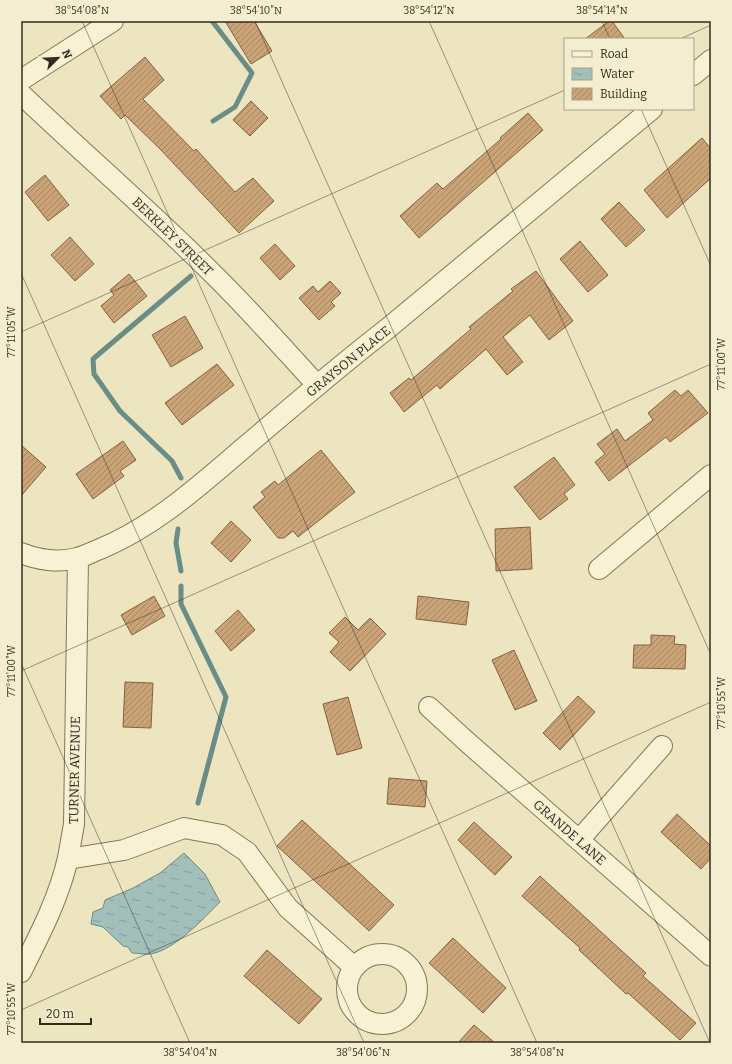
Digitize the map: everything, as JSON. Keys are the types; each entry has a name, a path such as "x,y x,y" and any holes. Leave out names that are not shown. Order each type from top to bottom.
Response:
{"street":[{"path":"21,80 113,21"},
{"path":"694,74 711,60"},
{"name":"BERKLEY STREET","path":"21,94 212,272 317,385"},
{"name":"GRAYSON PLACE","path":"21,553 50,560 78,558 114,543 137,531 186,496 317,385 387,329 651,110"},
{"path":"599,569 711,475"},
{"name":"TURNER AVENUE","path":"21,972 38,938 57,893 68,859 74,824 78,558"},
{"name":"GRANDE LANE","path":"429,708 711,956"},
{"path":"579,840 662,746"},
{"path":"68,859 124,850 184,828 222,835 247,852 288,908 354,967"}],"water":[{"path":"184,853 205,874 220,902 197,925 179,940 160,951 151,954 132,953 128,947 123,946 103,927 91,924 93,912 103,908 105,900 133,888 160,873"}],"building":[{"path":"225,21 254,21 272,51 251,64"},
{"path":"609,21 612,21 624,38 586,38"},
{"path":"145,57 164,80 143,99 194,151 196,149 235,192 253,178 274,201 239,233 160,149 125,115 121,119 100,96"},
{"path":"251,101 268,118 250,136 233,120"},
{"path":"528,113 543,130 419,238 400,216 437,183 443,189 501,139 500,138"},
{"path":"702,138 711,149 711,178 667,218 644,190"},
{"path":"45,175 69,205 48,221 25,192"},
{"path":"619,202 645,230 626,247 601,219"},
{"path":"70,237 94,264 75,281 51,255"},
{"path":"580,241 608,275 588,292 560,259"},
{"path":"275,244 295,266 280,280 260,258"},
{"path":"536,271 573,321 549,340 530,315 503,337 523,362 507,375 486,349 440,389 437,385 404,412 390,393 409,378 411,380 471,329 469,327 513,291 511,289"},
{"path":"129,274 147,296 114,323 101,306 114,295 110,290"},
{"path":"330,281 341,293 331,302 335,306 319,320 299,298 313,286 318,292"},
{"path":"185,316 203,348 171,367 152,335"},
{"path":"217,364 234,385 182,425 165,403"},
{"path":"675,390 681,396 688,390 708,413 670,442 666,437 609,481 595,462 605,454 597,444 617,429 625,441 653,420 648,413"},
{"path":"123,441 136,460 120,471 124,476 93,499 76,474"},
{"path":"21,445 46,467 21,496"},
{"path":"321,450 355,492 298,537 293,531 284,538 278,538 253,507 265,497 261,492 275,481 278,485"},
{"path":"554,457 575,485 564,494 568,499 540,520 514,487"},
{"path":"231,521 251,540 231,562 211,543"},
{"path":"530,527 532,569 496,571 495,529"},
{"path":"154,596 165,616 132,635 121,615"},
{"path":"418,596 469,602 466,625 416,619"},
{"path":"238,610 255,630 231,651 215,631"},
{"path":"345,617 358,630 370,618 386,634 350,671 330,652 339,642 329,633"},
{"path":"651,635 675,636 674,644 686,645 685,669 633,668 634,645 651,645"},
{"path":"514,650 537,701 515,710 492,660"},
{"path":"125,682 153,683 151,728 123,727"},
{"path":"578,696 595,712 560,750 543,733"},
{"path":"348,697 362,748 337,755 323,704"},
{"path":"389,778 427,781 425,807 387,804"},
{"path":"677,814 711,846 711,858 701,869 661,832"},
{"path":"302,820 394,905 369,931 277,846"},
{"path":"474,822 512,857 495,875 458,840"},
{"path":"540,876 646,973 643,976 696,1023 680,1040 628,993 626,994 579,950 580,948 522,896"},
{"path":"453,938 506,988 483,1013 429,963"},
{"path":"267,950 322,999 299,1024 244,976"},
{"path":"474,1025 495,1043 458,1043"}],"waterway":[{"path":"212,21 252,73 235,107 213,121"},
{"path":"181,478 172,461 120,411 94,374 93,359 191,276"},
{"path":"178,529 176,543 181,571"},
{"path":"181,586 181,604 226,697 198,803"}]}
